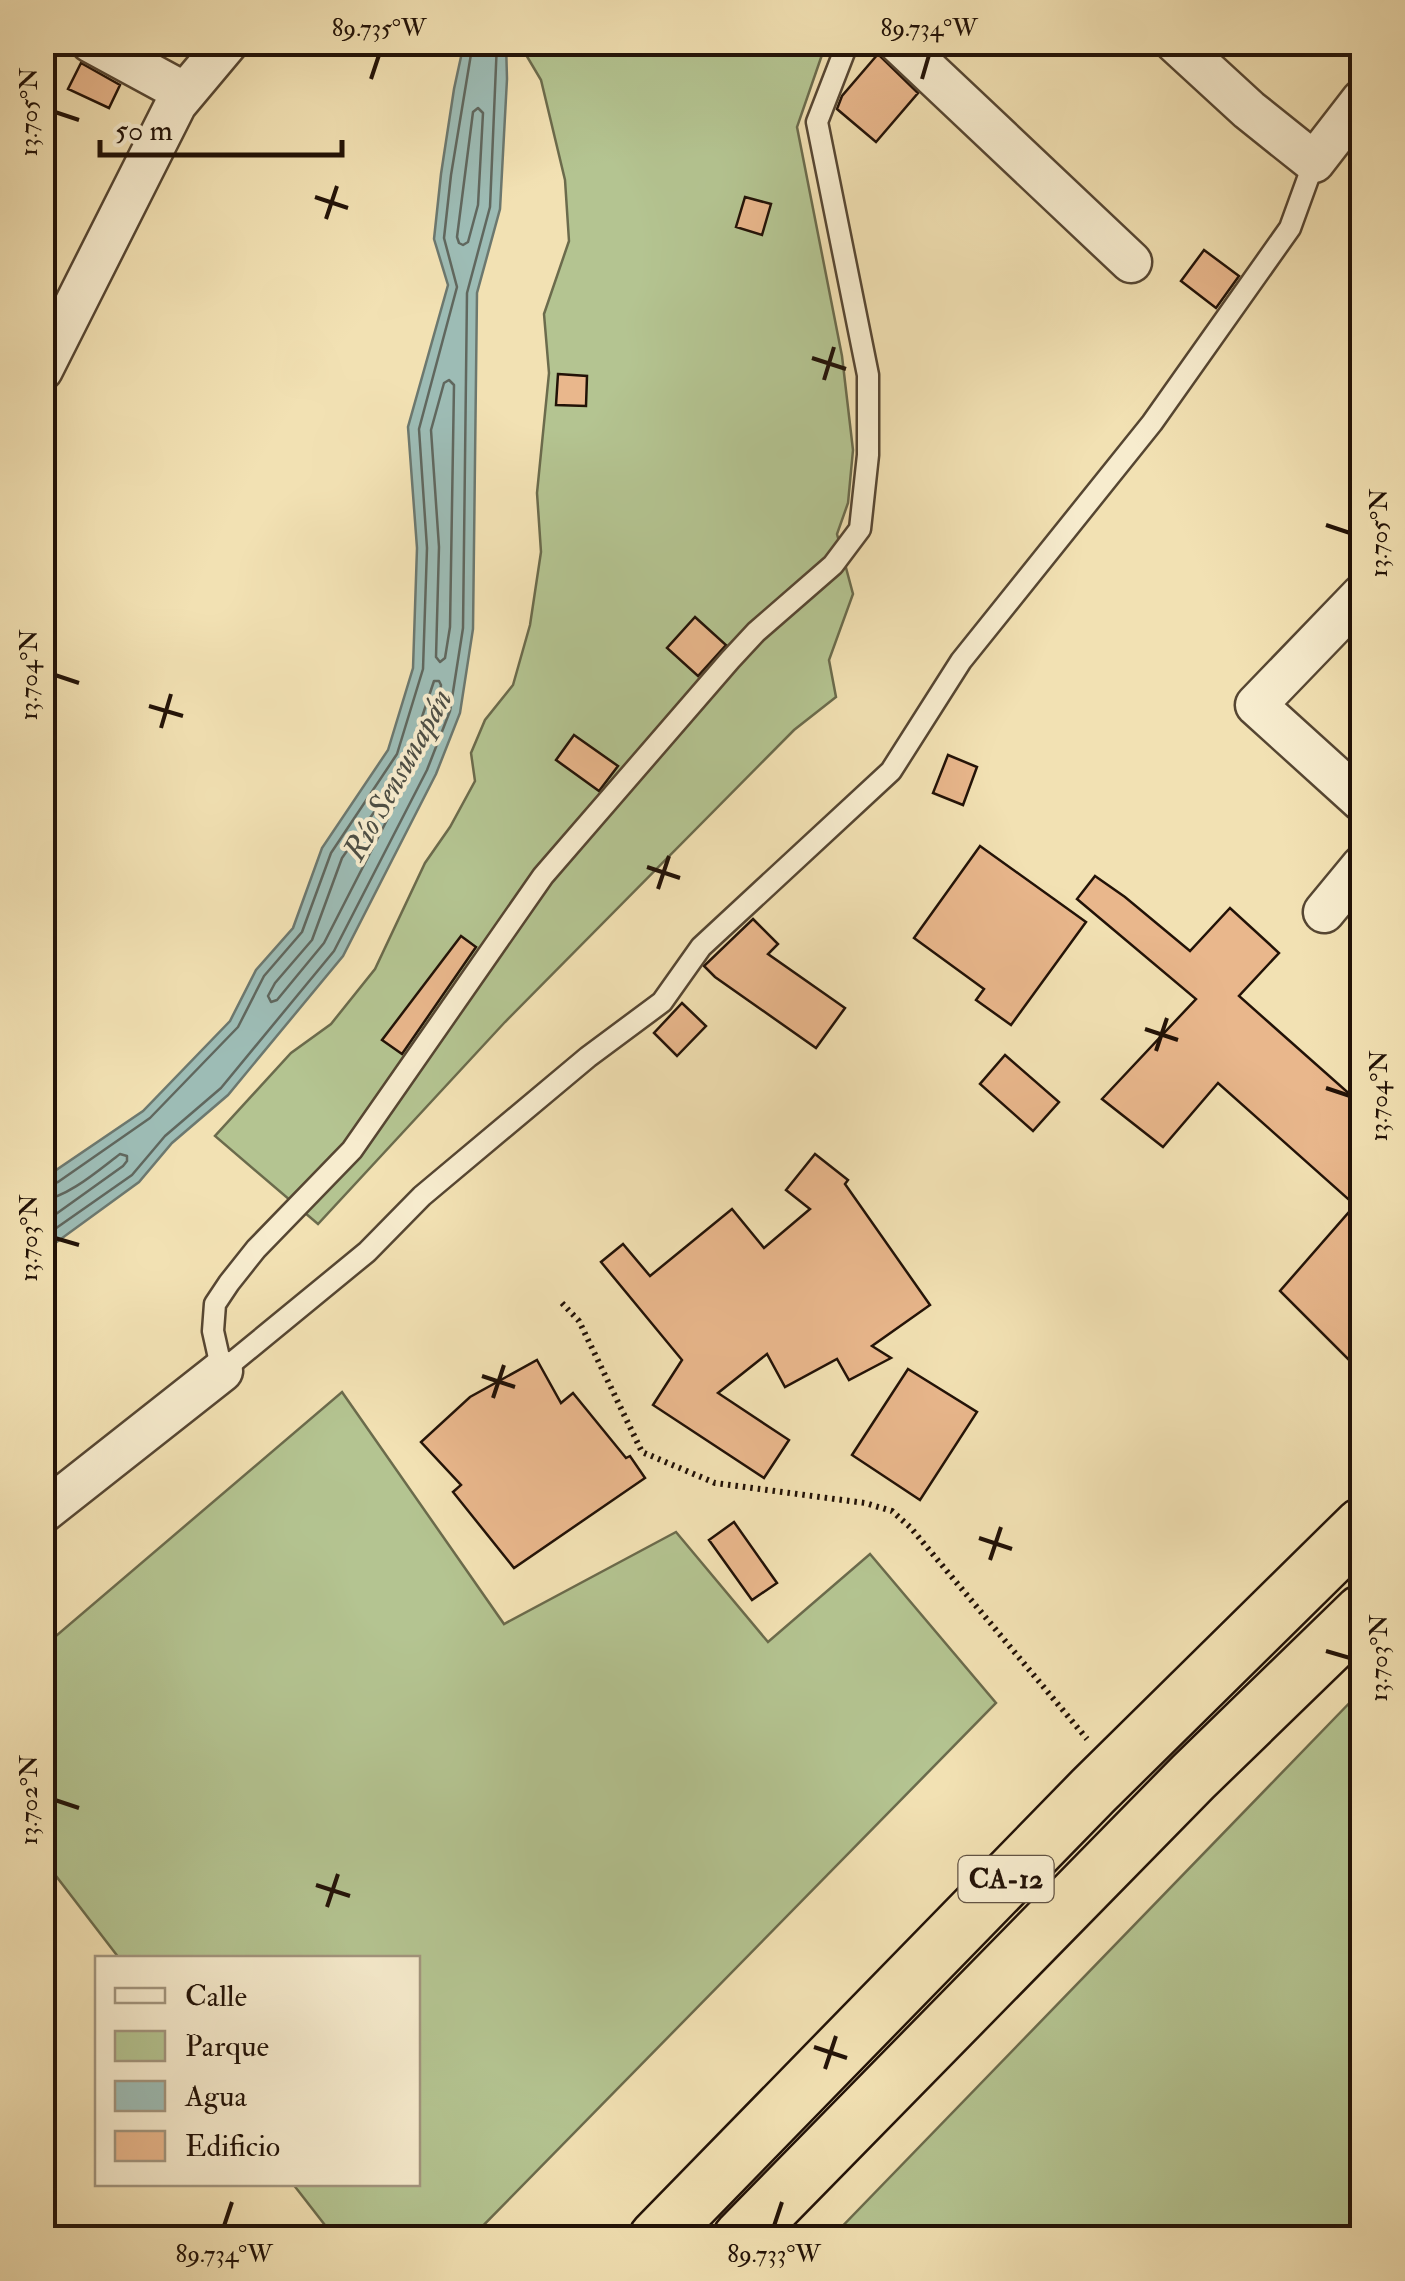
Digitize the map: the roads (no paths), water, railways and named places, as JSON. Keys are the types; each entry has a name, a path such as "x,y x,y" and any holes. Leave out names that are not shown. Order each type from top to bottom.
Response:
{"highway":[{"name":"CA-12","path":"656,2238 1115,1769 1362,1526"},
{"name":"CA-12","path":"741,2238 1193,1777 1362,1613"}],"street":[{"path":"91,42 186,93"},
{"path":"42,370 52,326 176,104 228,42"},
{"path":"898,42 1130,262"},
{"path":"1175,42 1249,110 1314,162 1362,100"},
{"path":"1362,594 1256,705 1362,801"},
{"path":"1324,912 1362,866"},
{"path":"42,1513 222,1371"}],"lane":[{"path":"848,42 817,122 868,376 868,455 860,529 834,565 743,646 542,876 352,1150 256,1249 229,1283 215,1304 213,1331 222,1371 367,1252 437,1183 588,1057 662,1002 701,947 892,771 960,662 1152,423 1290,228 1314,162"}],"water":[{"name":"Río Sensunapán","path":"464,43 506,43 507,79 500,209 477,293 473,629 460,713 436,774 343,956 228,1095 172,1143 139,1182 43,1249 43,1179 143,1111 230,1021 256,970 293,928 322,848 388,750 413,668 417,548 408,427 448,285 434,239"}]}
